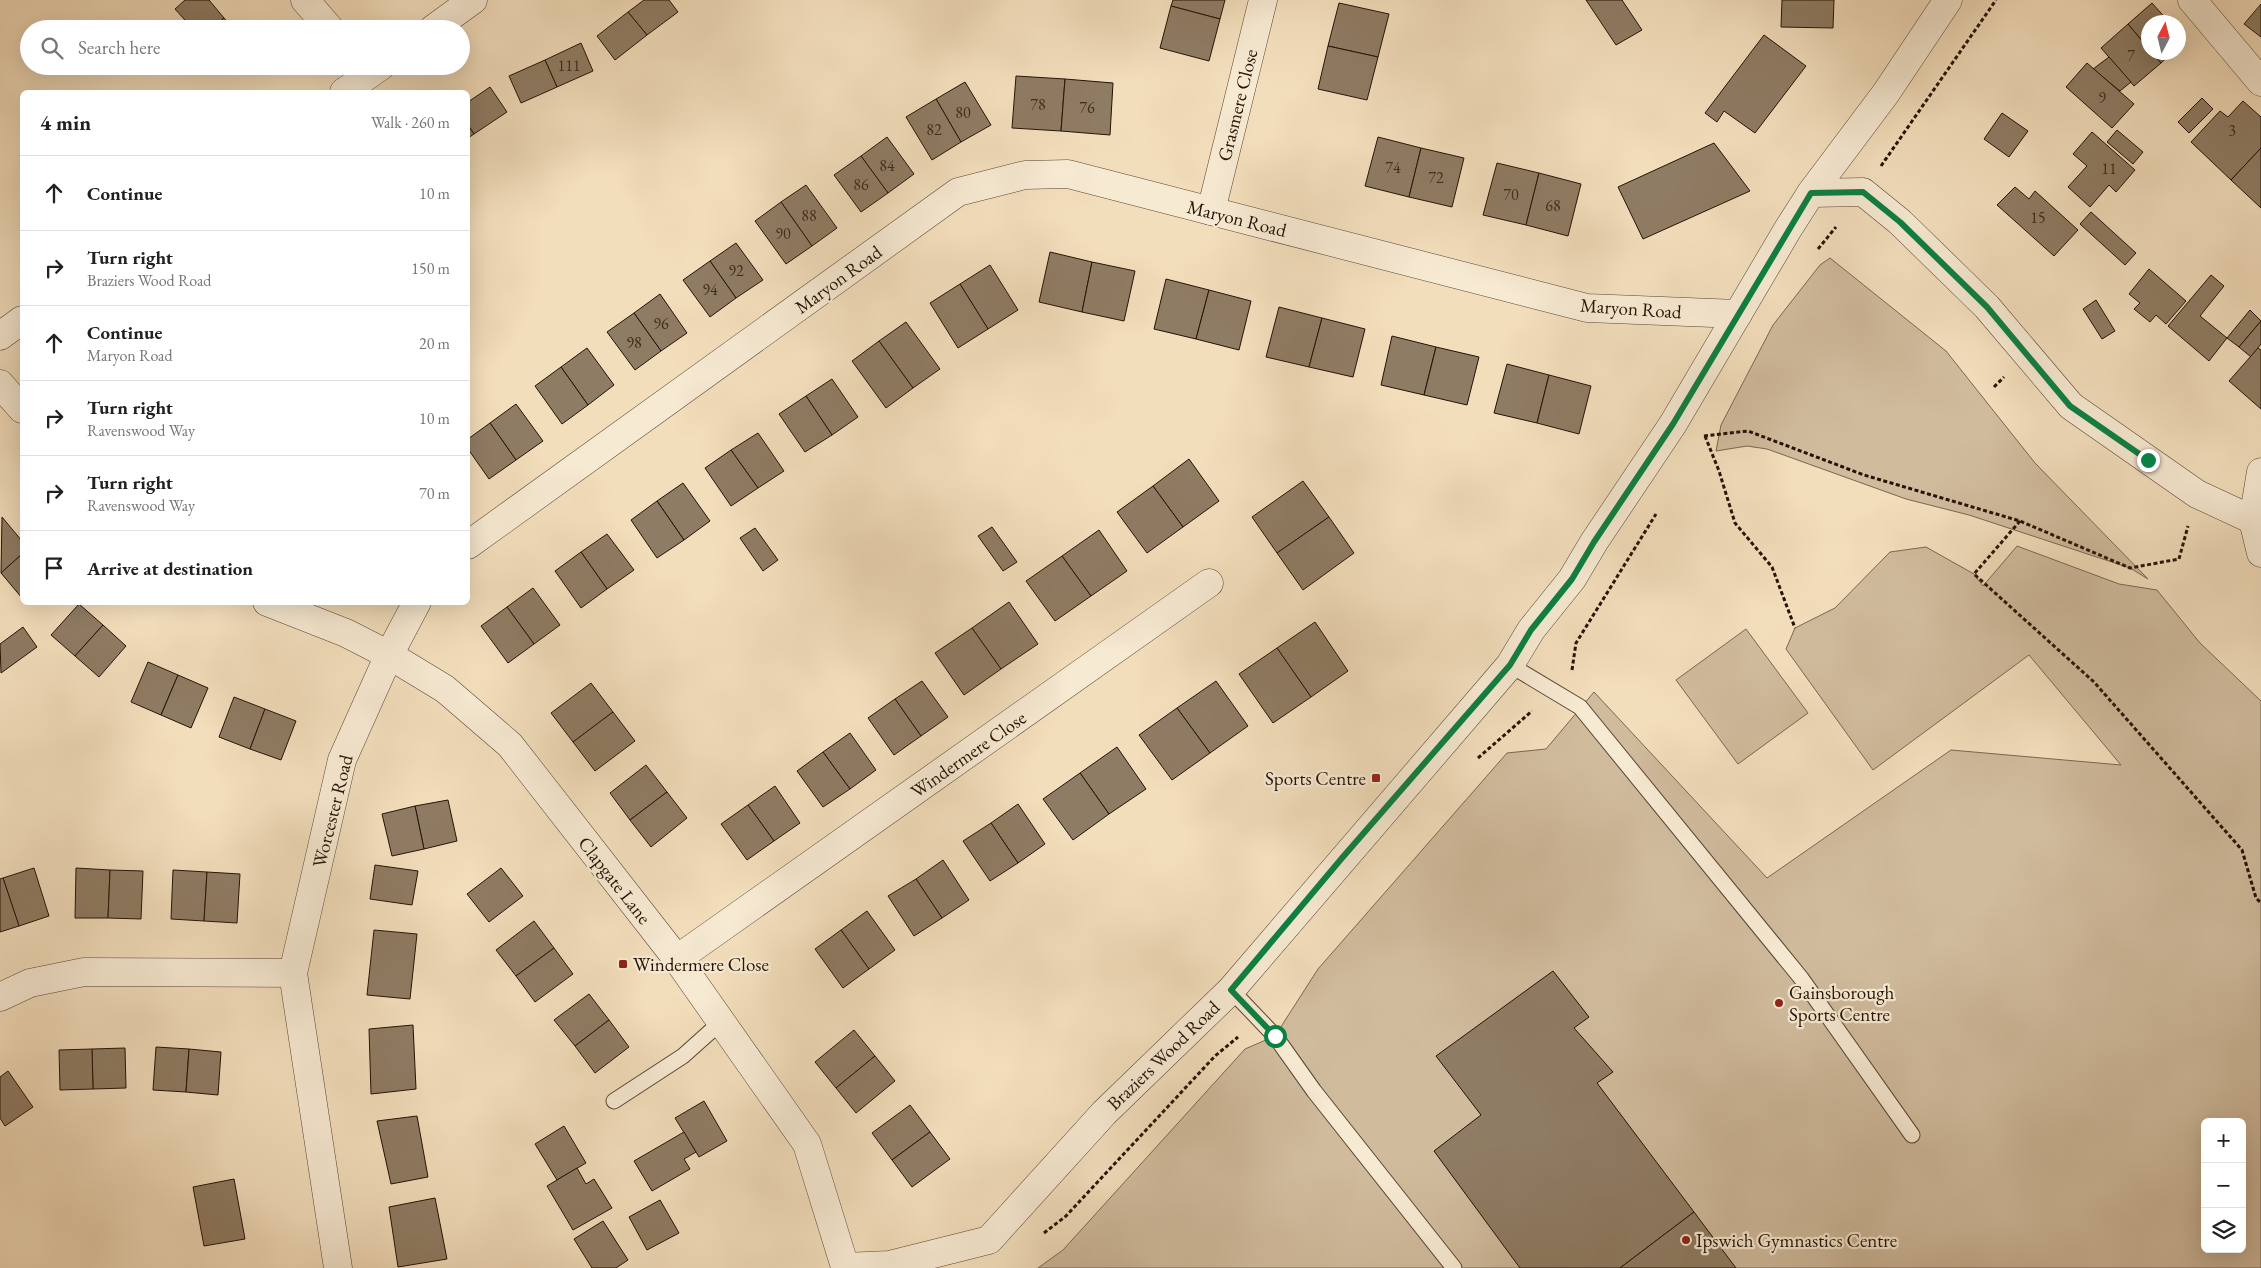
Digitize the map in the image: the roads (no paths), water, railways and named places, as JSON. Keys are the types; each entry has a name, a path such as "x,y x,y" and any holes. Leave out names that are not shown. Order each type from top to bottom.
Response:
{"street":[{"path":"305,0 322,20"},
{"path":"445,20 473,0"},
{"name":"Grasmere Close","path":"1211,211 1264,0"},
{"path":"1738,314 1811,193 1886,93 1948,0"},
{"path":"2192,0 2261,82"},
{"path":"346,90 364,75"},
{"name":"Maryon Road","path":"470,544 958,192 1025,174 1068,174 1587,308 1738,314"},
{"path":"1811,193 1863,192 1900,222 1987,307 2070,406 2198,494 2253,520"},
{"name":"Braziers Wood Road","path":"845,1268 889,1264 989,1240 1104,1113 1231,990 1342,858 1510,665 1531,630 1572,579 1594,542 1673,424 1738,314"},
{"path":"0,336 20,321"},
{"path":"0,384 20,407"},
{"path":"2261,472 2253,520 2261,553"},
{"name":"Windermere Close","path":"677,959 1209,583"},
{"name":"Clapgate Lane","path":"275,605 346,633 389,654 446,689 510,745 677,959 807,1144 845,1268"},
{"path":"389,654 414,605"},
{"name":"Worcester Road","path":"338,1268 293,973 342,760 389,654"},
{"path":"0,997 30,983 84,972 293,973"}],"lane":[{"path":"1510,665 1580,707 1801,978 1912,1135"},
{"path":"1231,990 1275,1036 1314,1091 1454,1268"},
{"path":"614,1101 683,1056 721,1022"}],"place":[{"name":"Sports Centre","path":"1376,778"},
{"name":"Windermere Close","path":"623,964"},
{"name":"Gainsborough Sports Centre","path":"1779,1003"},
{"name":"Ipswich Gymnastics Centre","path":"1686,1240"}]}
